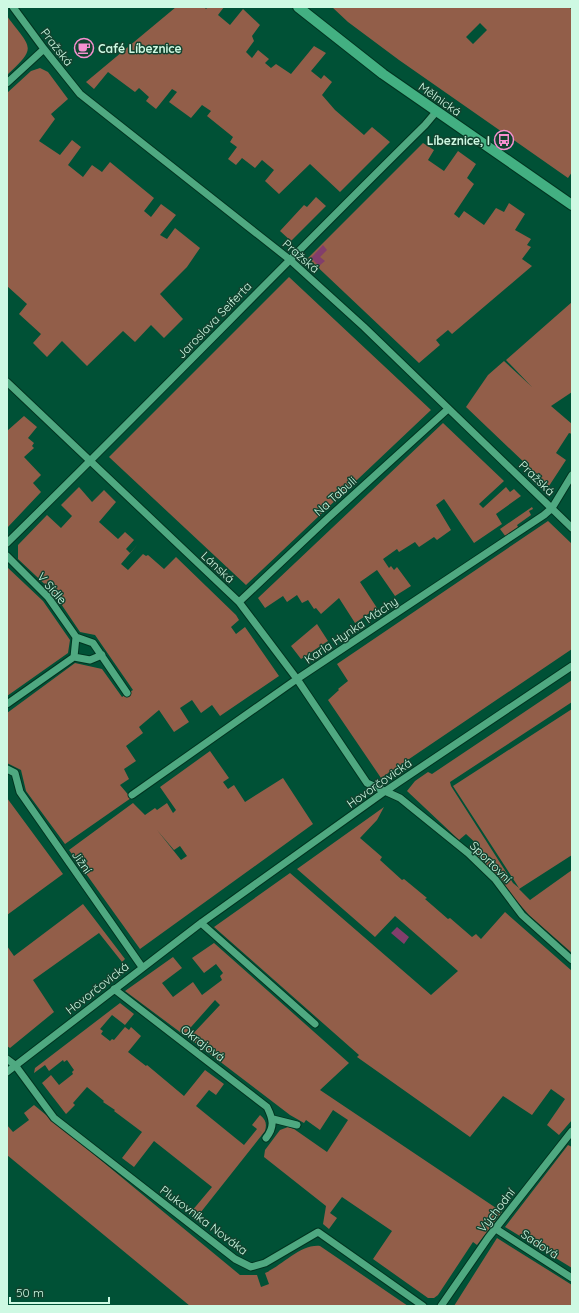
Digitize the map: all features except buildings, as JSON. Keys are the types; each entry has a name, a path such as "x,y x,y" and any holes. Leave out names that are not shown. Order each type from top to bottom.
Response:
{"main road":[{"name":"Mělnická","path":"298,7 383,74 572,206"}],"street":[{"name":"Pražská","path":"13,7 80,94 289,259 448,408 572,528"},
{"path":"7,83 44,49"},
{"name":"Jaroslava Seiferta","path":"7,543 289,259 425,125 436,112"},
{"name":"Lánská","path":"7,382 239,602 297,679 367,783 384,792"},
{"name":"Na Tabuli","path":"239,602 448,408"},
{"name":"Karla Hynka Máchy","path":"132,795 297,679 544,515 552,508 572,475"},
{"name":"V Sídle","path":"7,556 48,597 76,637"},
{"path":"74,657 76,637 93,643 128,693"},
{"path":"7,704 74,657 90,660 102,655"},
{"name":"Hovorčovická","path":"7,1072 201,923 384,792 572,666"},
{"name":"Jižní","path":"7,769 15,773 20,792 142,967"},
{"name":"Sportovní","path":"384,792 400,798 468,853 495,879 522,915 572,960"},
{"path":"201,923 315,1024"},
{"name":"Okrajová","path":"114,989 267,1107 273,1119"},
{"path":"7,1059 15,1065"},
{"name":"Plukovníka Nováka","path":"15,1065 54,1118 235,1259 251,1266 265,1263 318,1232 423,1306"},
{"path":"266,1138 272,1131 273,1119 297,1125"},
{"name":"Východní","path":"441,1306 496,1229 569,1139 572,1131"},
{"name":"Sadová","path":"496,1229 572,1278"}],"shaded area":[{"path":"176,7 204,7 206,9 208,7 224,7 218,15 230,25 243,9 260,25 252,36 254,41 246,52 252,58 258,50 269,59 265,63 271,68 276,64 291,74 314,46 326,53 311,71 321,79 324,75 332,82 322,95 335,110 364,135 372,127 390,142 340,192 310,164 279,194 265,181 274,170 262,160 255,168 242,158 236,165 228,159 237,147 230,142 233,137 207,116 211,111 202,105 191,118 169,102 177,92 172,89 156,109 146,101 149,97 139,88 135,92 108,72 94,89 86,82"},
{"path":"332,7 569,7 572,10 572,172 568,178 399,60 348,22","holes":["480,23 487,30 473,44 466,37"]},
{"path":"7,16 26,41 28,47 24,58 7,75"},
{"path":"40,68 48,72 68,99 51,114 55,119 39,141 60,155 72,140 81,147 68,165 83,177 92,165 102,172 110,162 154,198 144,211 151,217 161,204 176,215 160,235 167,239 175,228 200,248 187,267 160,294 183,319 164,338 151,325 135,342 123,331 87,366 62,341 47,357 33,343 41,334 19,314 27,304 7,286 7,93 31,71"},
{"path":"423,143 434,150 428,160 444,171 458,151 476,164 467,178 474,184 454,214 459,218 464,211 484,225 496,208 504,212 509,203 525,214 515,230 531,239 527,245 531,247 522,259 532,266 452,334 448,330 436,340 440,345 419,363 308,258"},
{"path":"316,197 326,206 291,241 280,231 304,205 307,207"},
{"path":"323,245 327,250 320,257 325,261 319,266 311,258"},
{"path":"289,277 431,410 246,585 109,457"},
{"path":"572,302 572,392 551,406 572,424 572,434 569,433 556,453 566,460 549,486 466,407 488,375 504,361 532,387 506,360"},
{"path":"24,416 37,427 28,438 34,443 32,446 34,448 24,457 41,475 33,483 41,492 7,528 7,431"},
{"path":"443,423 504,481 479,504 483,508 506,487 510,492 514,489 521,496 496,514 502,524 474,543 444,499 436,505 451,530 437,540 434,537 419,547 415,542 399,552 397,549 383,559 389,568 391,566 394,570 397,567 411,586 395,596 377,570 360,582 377,608 355,623 339,598 321,614 316,608 314,609 308,600 302,603 297,595 287,602 283,596 265,608 258,598"},
{"path":"79,487 92,502 104,490 116,502 99,522 118,539 125,532 134,540 126,549 130,553 138,544 121,564 128,570 143,554 146,556 148,555 164,569 176,557 236,615 239,620 231,627 236,634 245,627 279,676 220,716 212,705 201,713 192,700 180,708 189,722 174,732 159,710 139,727 143,733 126,746 136,761 124,769 129,779 120,785 131,798 65,844 26,791 21,770 7,763 7,713 75,663 102,669 122,697 133,690 95,635 80,632 53,592 18,559 18,545 47,515 61,528 72,516 61,505"},
{"path":"532,507 533,509 529,511 531,515 517,525 519,529 506,537 500,529"},
{"path":"548,521 572,544 572,649 381,778 328,700 348,681 337,664"},
{"path":"7,567 43,601 70,640 68,653 7,696"},
{"path":"317,624 328,641 301,659 291,646"},
{"path":"572,680 572,702 450,782 451,786 513,883 519,888 453,786 572,709 572,855 519,889 530,900 572,870 572,953 529,915 474,853 480,847 466,834 459,840 407,791 415,781 428,772 432,774"},
{"path":"210,751 229,778 223,782 228,789 234,785 245,802 283,778 313,824 140,949 69,850 133,803 145,815 155,808 157,810 167,803 173,813 176,810 160,787","holes":["157,830 174,850 180,846 187,856 181,860"]},
{"path":"7,798 63,874 7,915"},
{"path":"384,807 377,820 360,838 382,857 380,860 402,880 404,879 427,898 425,899 448,919 450,918 472,937 476,934 481,939 505,912 572,971 572,1120 559,1135 547,1125 565,1099 551,1089 532,1115 503,1096 470,1137 357,1057 359,1055 214,927 290,873 431,995 458,971 395,916 375,937 297,869"},
{"path":"83,904 125,959 122,962 99,933 33,980 54,1012 10,1048 7,1046 7,946 14,956"},
{"path":"397,927 409,937 404,944 391,933"},
{"path":"214,943 349,1063 320,1090 502,1212 477,1245 473,1242 438,1295 434,1298 428,1298 373,1259 392,1231 342,1197 330,1213 337,1218 329,1229 323,1224 326,1206 264,1157 265,1150 280,1130 288,1127 294,1129 327,1152 348,1120 333,1110 320,1130 306,1120 304,1123 290,1115 189,1038 220,1005 215,1000 184,1035 125,991 173,957 182,968 162,983 173,997 193,982 202,995 222,980 220,976 223,973 216,964 204,973 192,958"},
{"path":"120,1003 134,1014 125,1025 112,1015 100,1029 103,1031 101,1034 110,1041 112,1039 114,1040 125,1027 129,1030 131,1027 141,1036 128,1052 146,1066 147,1065 184,1096 205,1070 224,1084 216,1095 209,1090 196,1106 244,1145 257,1129 252,1125 260,1115 266,1122 265,1131 197,1217 191,1212 212,1187 154,1141 134,1167 122,1158 142,1132 103,1102 104,1101 87,1087 73,1103 75,1105 66,1114 42,1083 51,1075 59,1085 73,1074 72,1072 74,1070 67,1060 64,1062 63,1060 49,1071 45,1065 34,1073 35,1068"},
{"path":"34,1105 240,1275 257,1275 261,1287 269,1284 265,1273 305,1248 320,1246 408,1306 190,1306 7,1155 7,1125 13,1132 29,1120 24,1113"},
{"path":"568,1145 572,1147 572,1268 505,1227"},
{"path":"497,1238 572,1285 572,1306 454,1306"}],"place":[{"name":"Café Líbeznice","path":"84,48"},
{"name":"Líbeznice, I","path":"504,140"}]}
